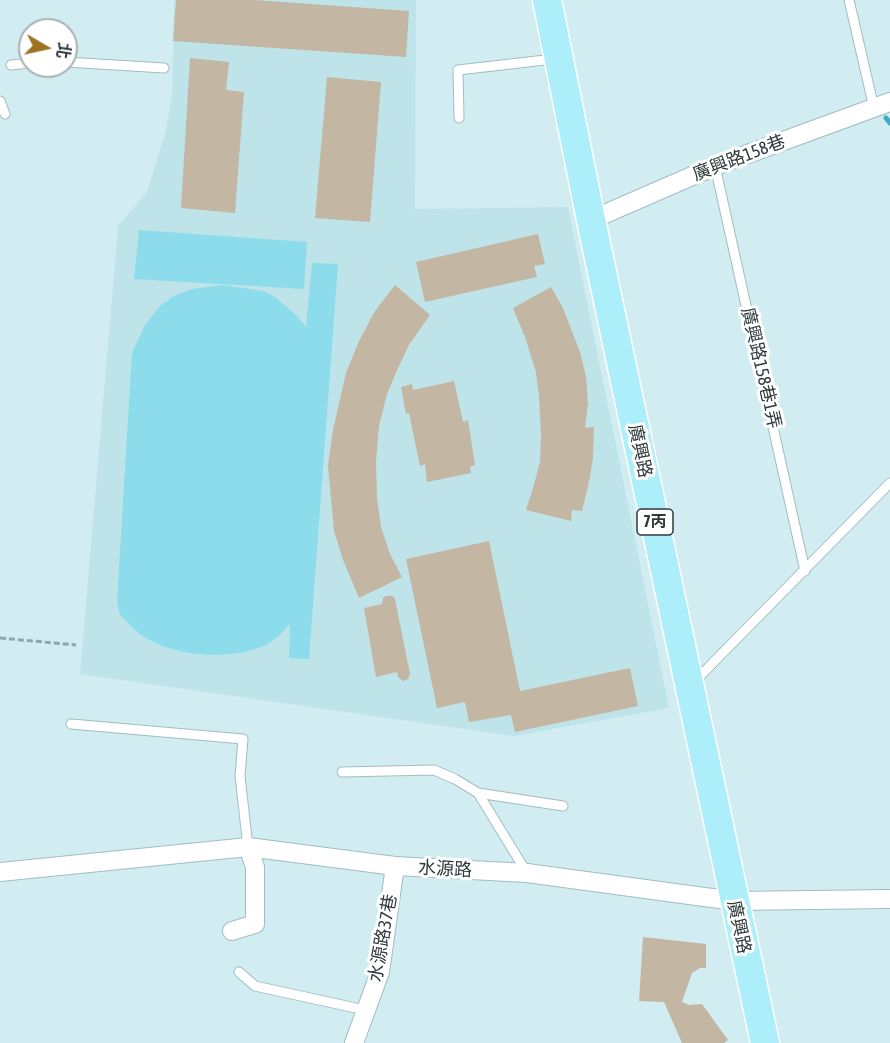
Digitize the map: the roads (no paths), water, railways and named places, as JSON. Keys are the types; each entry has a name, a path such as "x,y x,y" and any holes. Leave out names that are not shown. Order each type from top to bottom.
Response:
{"main road":[{"name":"廣興路","path":"547,0 591,220 765,1043"}],"street":[{"name":"廣興路158巷","path":"591,220 715,166 882,105"},
{"name":"水源路","path":"0,872 248,847 395,866 527,873 734,901 890,899"},
{"path":"232,931 255,924 255,867 248,847"},
{"name":"水源路37巷","path":"354,1043 380,972 395,866"}],"lane":[{"path":"849,0 882,105"},
{"path":"459,118 458,70 559,58"},
{"path":"78,63 164,68"},
{"path":"11,65 18,64"},
{"path":"0,101 5,114"},
{"name":"廣興路158巷1弄","path":"715,166 805,571"},
{"path":"689,687 890,483"},
{"path":"71,724 243,739 240,776 248,847"},
{"path":"342,772 434,770 478,793 563,806"},
{"path":"478,793 527,873"},
{"path":"239,972 255,986 365,1010"}],"waterway":[{"path":"886,118 890,123"}]}
